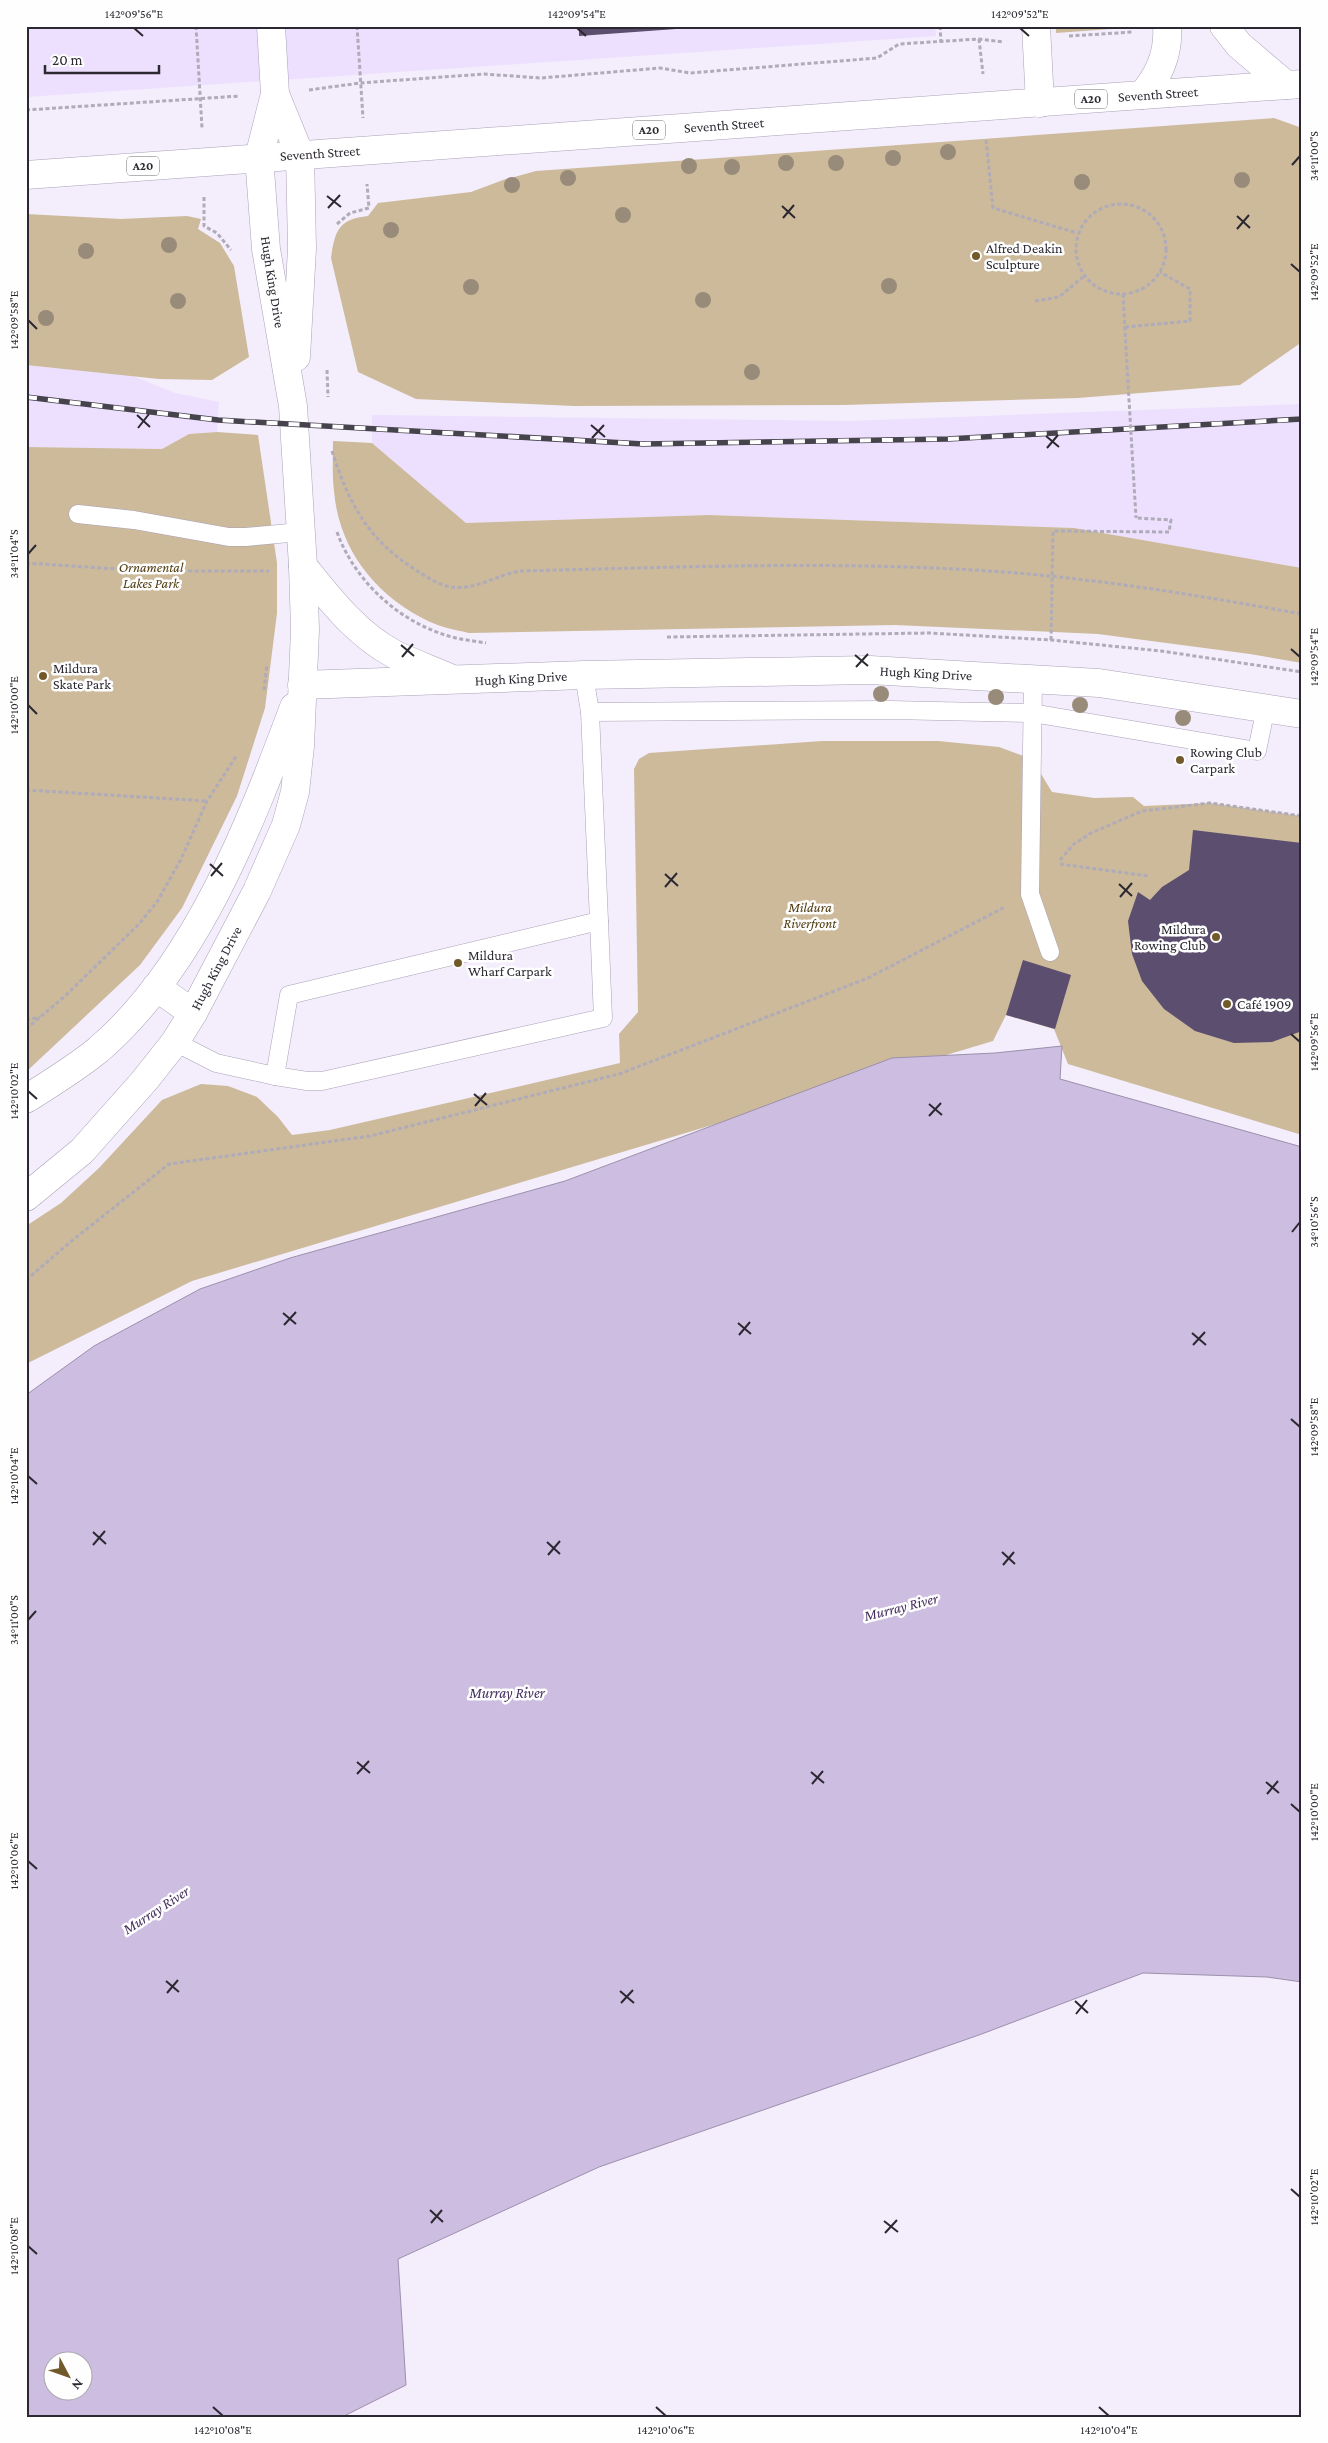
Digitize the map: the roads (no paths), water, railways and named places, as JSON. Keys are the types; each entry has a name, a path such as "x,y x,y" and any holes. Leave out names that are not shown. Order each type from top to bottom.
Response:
{"main road":[{"path":"271,26 275,94 300,156"},
{"path":"1224,26 1249,54 1294,84"},
{"path":"1142,95 1157,75 1164,60 1168,29"},
{"path":"1037,36 1040,103"},
{"name":"Seventh Street","path":"26,174 1294,84"},
{"name":"Hugh King Drive","path":"275,94 259,157 266,249 293,406"},
{"name":"Hugh King Drive","path":"26,1198 63,1168 88,1144 145,1080 175,1042 193,1013 257,890 289,816 297,774 304,630 303,566 293,406 302,248 300,156"},
{"name":"Hugh King Drive","path":"303,566 330,600 365,635 393,653 458,681"},
{"name":"Hugh King Drive","path":"302,685 458,681 584,675 870,670 1099,683 1266,706 1302,714"},
{"name":"Hugh King Drive","path":"26,1099 98,1050 129,1020 156,986 199,920 241,841 302,685"},
{"path":"156,986 193,1013"}],"lane":[{"path":"78,514 134,520 229,537 270,536 300,532"},
{"path":"175,1042 216,1064 275,1076 307,1081 322,1081 603,1018 590,712 584,675"},
{"path":"1033,679 1030,894 1050,952"},
{"path":"590,712 890,710 1032,713 1257,751 1266,706"},
{"path":"275,1076 289,996 598,921"}],"water":[{"name":"Murray River","path":"1062,1046 1060,1079 1302,1147 1302,1982 1267,1977 1143,1973 979,2035 599,2167 398,2259 406,2385 342,2417 26,2417 26,1395 94,1346 200,1289 290,1258 565,1181 892,1058 995,1053"}],"railway":[{"path":"26,397 218,420 643,444 948,439 1302,419"}],"place":[{"name":"Alfred Deakin Sculpture","path":"976,256"},
{"name":"Mildura Skate Park","path":"43,676"},
{"name":"Rowing Club Carpark","path":"1180,760"},
{"name":"Mildura Rowing Club","path":"1216,937"},
{"name":"Mildura Wharf Carpark","path":"458,963"},
{"name":"Café 1909","path":"1227,1004"}],"park label":[{"name":"Ornamental Lakes Park","path":"151,576"},
{"name":"Mildura Riverfront","path":"810,916"}]}
